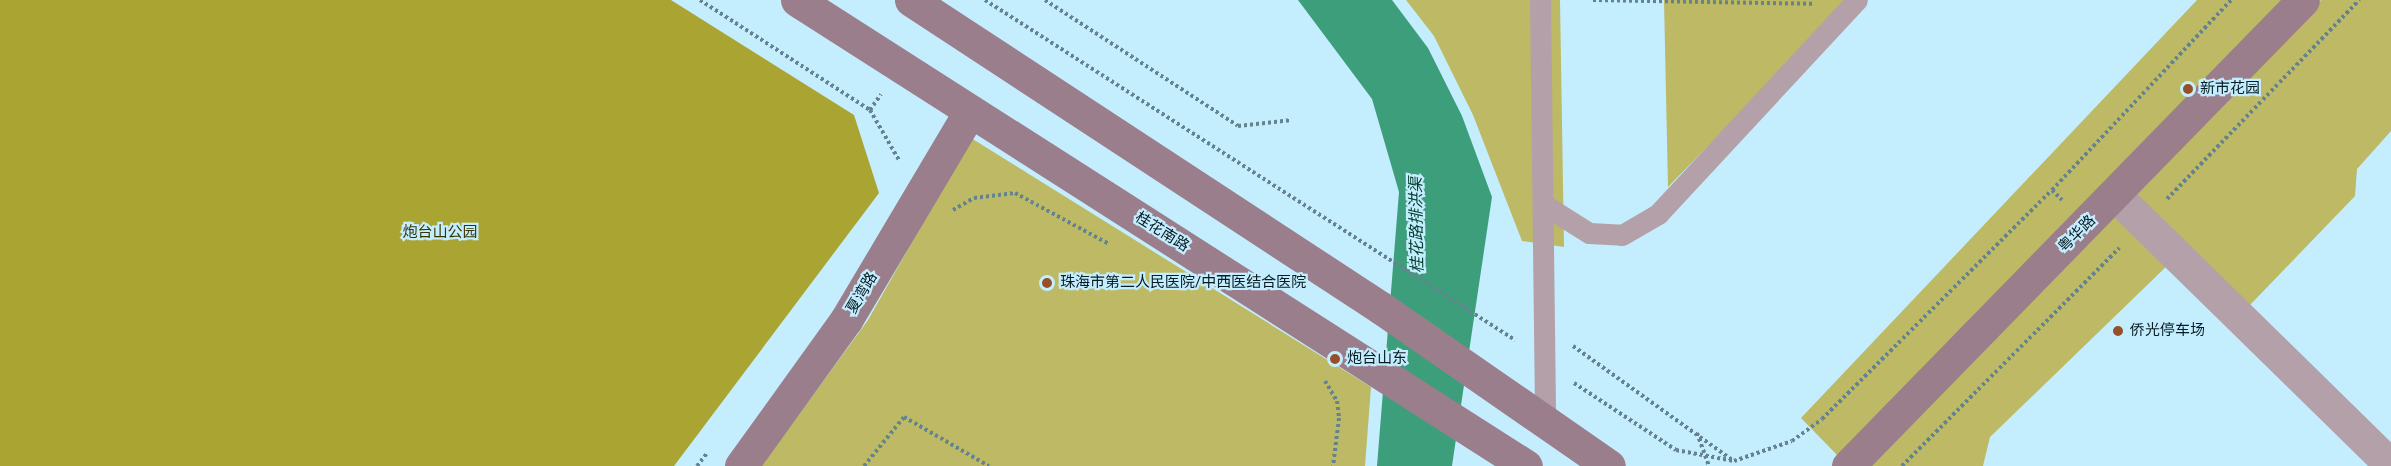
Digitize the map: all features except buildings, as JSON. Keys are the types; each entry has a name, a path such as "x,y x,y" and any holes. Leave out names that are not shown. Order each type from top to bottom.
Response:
{"main road":[{"name":"桂花南路","path":"797,0 1373,363 1526,466"},
{"path":"911,0 1381,308 1545,418 1609,466"},
{"name":"粤华路","path":"1848,466 2303,0"},
{"name":"夏湾路","path":"741,466 846,320 970,111"}],"street":[{"path":"2115,195 2391,465"}],"lane":[{"path":"1540,0 1546,206 1545,418"},
{"path":"1546,206 1589,233 1622,235 1658,214 1855,3"}],"path":[{"path":"700,0 870,110 896,147 901,169"},
{"path":"985,0 1481,318 1676,450 1706,458 1734,461 1792,441 1822,419 2228,1"},
{"path":"1045,0 1238,126 1292,120"},
{"path":"1593,0 1855,3"},
{"path":"945,217 974,198 1015,193 1114,247"},
{"path":"1547,328 1697,431 1734,461"},
{"path":"1321,377 1337,401 1333,466"},
{"path":"864,466 904,417 989,466"},
{"path":"1697,431 1709,466"},
{"path":"697,466 711,448"}],"shaded area":[{"path":"1406,0 1560,0 1564,247 1522,241 1473,115 1434,36"},
{"path":"1664,0 1850,0 1668,187"},
{"path":"2197,0 2285,0 1839,457 1801,418"},
{"path":"2321,0 2391,0 2391,131 2357,169 2355,196 2250,305 2134,197"},
{"name":"珠海市第二人民医院/中西医结合医院","path":"971,138 1371,387 1365,466 761,466 868,320"},
{"path":"2113,205 2171,262 1990,437 1983,466 1857,466"}],"green space":[{"name":"炮台山公园","path":"0,0 671,0 854,115 879,193 674,466 0,466"}],"water":[{"name":"桂花路排洪渠","path":"1298,0 1392,0 1428,48 1462,116 1492,197 1452,466 1377,466 1399,192 1372,99"}],"place":[{"name":"新市花园","path":"2188,89"},
{"name":"珠海市第二人民医院/中西医结合医院","path":"1047,283"},
{"name":"侨光停车场","path":"2118,331"},
{"name":"炮台山东","path":"1335,359"}]}
